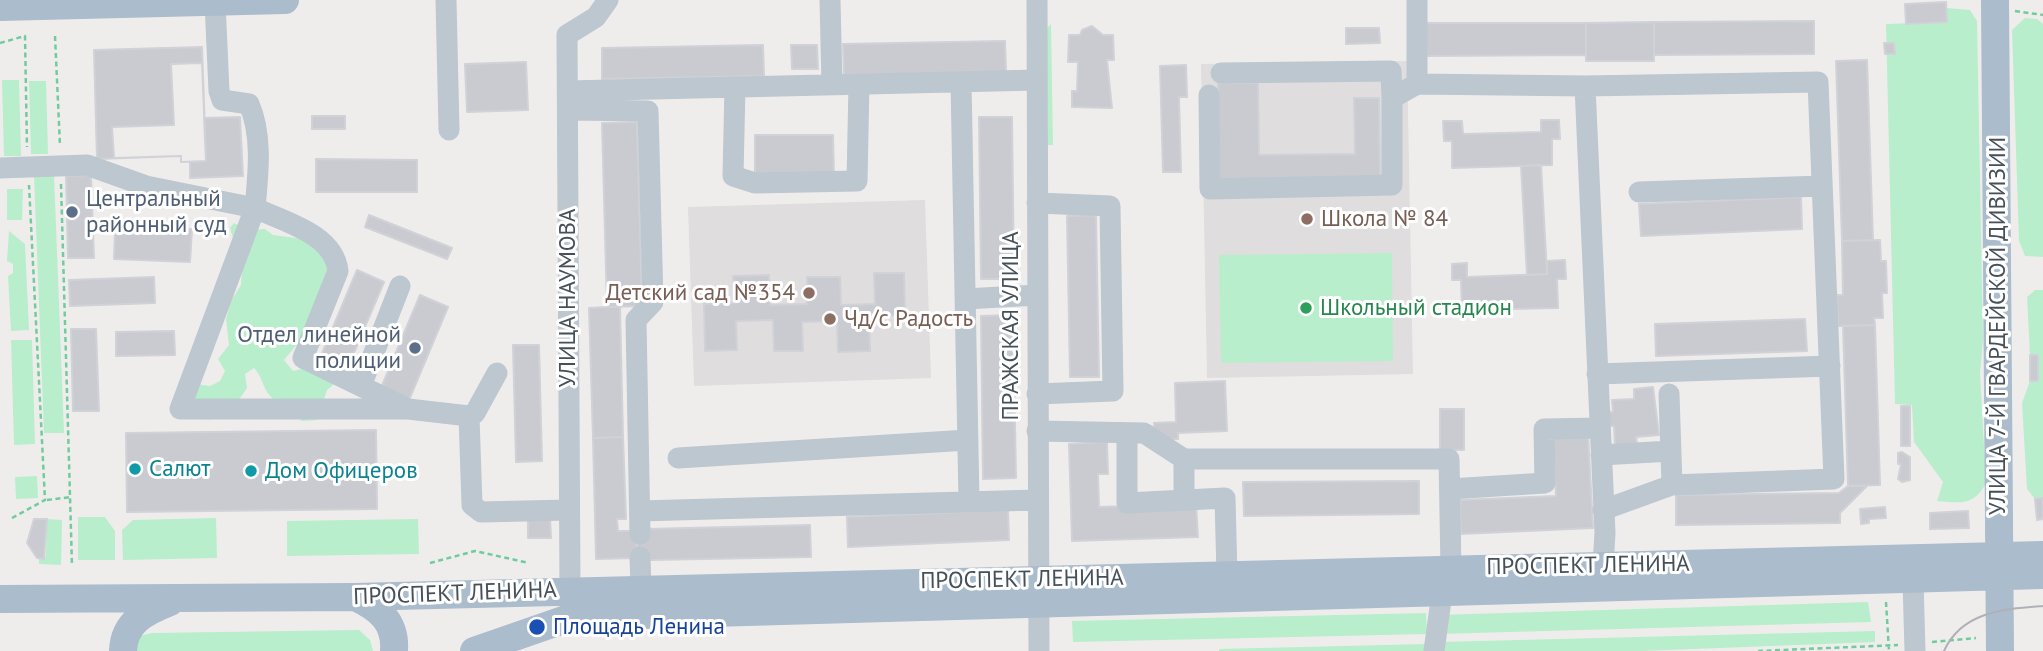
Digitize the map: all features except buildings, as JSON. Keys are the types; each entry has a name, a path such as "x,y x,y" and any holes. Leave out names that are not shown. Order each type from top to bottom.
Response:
{"main road":[{"path":"0,7 285,0"},
{"name":"УЛИЦА 7-Й ГВАРДЕЙСКОЙ ДИВИЗИИ","path":"2000,651 2003,5"},
{"name":"ПРОСПЕКТ ЛЕНИНА","path":"0,599 172,601 355,597 571,603 1446,581 1913,580 1999,567 2043,555"},
{"name":"ПРОСПЕКТ ЛЕНИНА","path":"474,651 571,603 641,589 1038,592 1227,575 1446,581 1603,566 1999,567 2043,575"},
{"path":"355,597 374,606 386,617 395,638 394,651"},
{"path":"123,651 124,635 140,616 172,601"}],"street":[{"path":"446,0 449,130"},
{"name":"УЛИЦА НАУМОВА","path":"571,603 568,510 567,35 596,17 608,0"},
{"path":"830,0 832,85"},
{"name":"ПРАЖСКАЯ УЛИЦА","path":"1037,0 1039,651"},
{"path":"1417,0 1417,84"},
{"path":"215,2 219,91 222,100 249,104 254,116 259,164 256,208 180,409 408,409 469,416 475,413 497,373"},
{"path":"1209,95 1210,189 1392,185 1391,71 1221,73"},
{"path":"568,101 735,87 1037,80"},
{"path":"961,82 969,502"},
{"path":"1392,98 1417,84 1585,86 1818,82 1834,479 1672,485 1604,510"},
{"path":"735,87 733,176 755,183 857,181 859,84"},
{"path":"1585,86 1604,510 1603,566"},
{"path":"568,101 648,111 653,302 636,320 640,534"},
{"path":"0,167 87,164 146,186 256,208 311,233 337,259 338,271 303,358 408,409"},
{"path":"1639,192 1822,186"},
{"path":"1037,203 1110,206 1113,391 1037,394"},
{"path":"361,386 400,286"},
{"path":"965,299 1037,295"},
{"path":"1597,374 1830,366"},
{"path":"1669,394 1672,485"},
{"path":"469,416 470,497 477,510 568,510"},
{"path":"1450,489 1545,483 1544,429 1600,428"},
{"path":"1037,431 1144,433 1184,459 1449,458 1446,581 1434,651"},
{"path":"1128,433 1127,503 1225,498"},
{"path":"678,458 968,440"},
{"path":"1601,455 1671,451"},
{"path":"1184,459 1184,499"},
{"path":"1224,459 1227,575"},
{"path":"640,511 1037,500"},
{"path":"640,557 641,589"},
{"path":"1913,580 1915,651"}],"path":[{"path":"2003,5 2043,15"},
{"path":"0,43 24,36 27,166 45,500"},
{"path":"55,36 72,566"},
{"path":"12,519 45,500 71,497"},
{"path":"430,563 475,551 529,562"},
{"path":"1886,599 1887,651"},
{"path":"1758,651 1888,646"}],"shaded area":[{"name":"Школа № 84","path":"1407,61 1413,374 1207,378 1201,64"},
{"name":"Детский сад №354","path":"925,200 931,378 694,386 688,207"}],"green space":[{"path":"1947,8 1970,10 1977,21 1983,340 1980,373 1986,483 1977,496 1960,502 1937,501 1943,482 1914,442 1912,405 1895,404 1886,24 1947,22"},
{"path":"2025,18 2037,19 2043,24 2043,257 2025,256 2019,241 2012,30"},
{"path":"1051,24 1053,145 1048,145 1046,29"},
{"path":"2,80 19,80 21,156 4,156"},
{"path":"29,81 46,81 48,154 31,154"},
{"path":"54,174 64,433 44,433 34,175"},
{"path":"7,189 23,189 22,220 7,220"},
{"path":"234,223 247,230 265,229 273,235 303,239 316,246 332,270 298,343 284,360 293,371 305,368 332,377 333,385 327,390 317,420 302,421 274,399 267,393 254,368 245,374 247,388 230,413 208,420 197,409 186,383 210,386 220,381 225,371 218,359 229,345 226,319 231,301 241,285 242,268 230,228"},
{"path":"9,231 25,244 29,330 11,331 8,276 13,273 13,264 7,261"},
{"name":"Школьный стадион","path":"1392,253 1393,361 1221,363 1219,255"},
{"path":"2035,290 2043,290 2043,498 2035,499 2027,489 2022,403 2030,381 2038,381 2038,356 2030,355 2027,297"},
{"path":"11,340 32,340 35,444 14,445"},
{"path":"37,476 38,498 16,499 15,477"},
{"path":"78,517 105,517 115,531 115,560 78,560"},
{"path":"216,518 217,558 123,560 122,530 133,520"},
{"path":"47,519 62,520 61,565 39,564 39,558 44,559 46,555"},
{"path":"418,519 419,554 287,556 287,521"},
{"path":"1868,602 1871,622 1438,634 1438,615"},
{"path":"1426,613 1427,634 1073,642 1072,621"},
{"path":"359,630 370,640 373,651 128,651 135,637 152,633"},
{"path":"1875,631 1875,642 1641,651 1440,651 1440,642"},
{"path":"1426,644 1426,651 1219,651 1219,649"}],"tram line":[{"path":"1944,651 1952,638 1973,620 2000,611 2043,606"}],"place":[{"name":"Центральный районный суд","path":"72,212"},
{"name":"Школа № 84","path":"1307,219"},
{"name":"Детский сад №354","path":"809,293"},
{"name":"Школьный стадион","path":"1306,308"},
{"name":"Чд/с Радость","path":"830,319"},
{"name":"Отдел линейной полиции","path":"415,348"},
{"name":"Салют","path":"135,469"},
{"name":"Дом Офицеров","path":"251,471"},
{"name":"Площадь Ленина","path":"537,627"}]}
